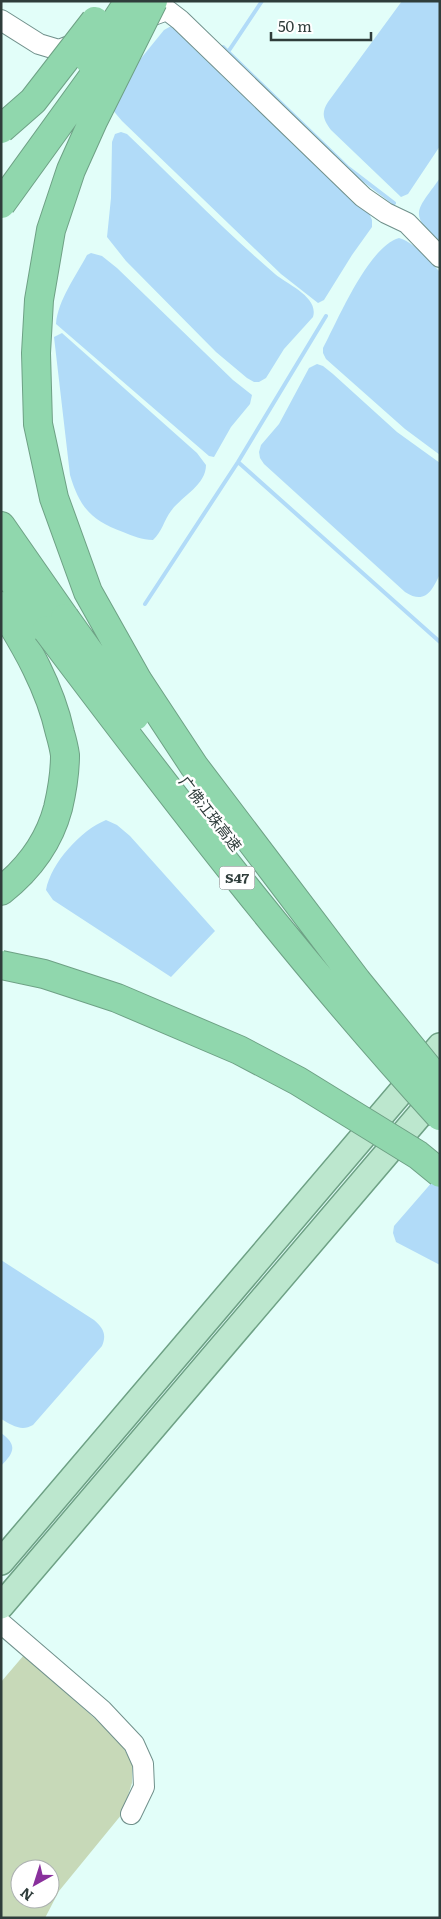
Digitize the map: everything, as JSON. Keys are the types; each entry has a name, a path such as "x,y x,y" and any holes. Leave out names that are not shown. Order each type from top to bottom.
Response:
{"highway":[{"path":"1,129 34,101 108,1"},
{"path":"1,180 85,67 128,1"},
{"path":"1,204 80,96 146,1"},
{"path":"153,1 89,129 71,170 50,230 39,300 36,353 38,424 54,498 88,592 138,681 194,766 356,981 440,1084"},
{"name":"广佛江珠高速","path":"1,526 45,631 133,714 208,812 326,956 440,1084"},
{"name":"广佛江珠高速","path":"1,564 45,631 194,825 321,983 440,1116"},
{"path":"1,606 45,631 42,679 57,720 65,754 63,789 55,822 41,849 19,877 1,891"},
{"path":"1,965 44,974 117,998 239,1050 298,1081 418,1155 440,1173"}],"main road":[{"path":"1,1562 440,1046"},
{"path":"1,1606 440,1091"}],"lane":[{"path":"1,20 39,44 59,50 167,10 180,20 363,197 386,213 407,223 440,257"},
{"path":"1,1623 102,1710 134,1744 143,1764 144,1787 131,1814"}],"green space":[{"path":"24,1655 120,1741 132,1764 132,1783 122,1814 60,1890 60,1859 10,1859 10,1909 50,1909 45,1918 2,1918 1,1682"}],"water":[{"path":"402,1 440,1 440,146 408,194 401,197 331,130 326,123 324,109"},
{"path":"173,25 189,36 325,175 369,213 372,227 324,300 318,303 281,274 122,121 111,108 112,94 164,30"},
{"path":"121,132 127,134 256,257 275,274 301,292 311,303 314,310 313,317 284,349 266,378 259,382 254,382 247,378 216,352 126,261 107,237 111,198 112,142 115,134"},
{"path":"440,178 440,245 423,226 419,212 425,199"},
{"path":"399,238 416,248 440,272 440,455 405,429 326,359 323,353 323,348 337,320 365,269 387,244"},
{"path":"91,253 102,256 117,268 233,380 252,395 250,404 231,427 214,457 209,456 56,324 60,306 68,288 87,255"},
{"path":"62,333 197,453 206,465 202,479 171,511 153,540 134,536 103,523 88,511 78,496 70,475 54,337"},
{"path":"317,364 333,374 397,432 440,463 440,574 431,591 423,596 412,596 405,592 264,464 260,458 261,445 279,424 309,368"},
{"path":"106,820 117,825 130,836 215,931 171,977 53,900 46,890 54,869 68,849 87,831"},
{"path":"440,1173 440,1265 396,1242 393,1233 394,1226"},
{"path":"1,1260 94,1320 102,1329 104,1335 102,1346 33,1425 24,1428 17,1427 1,1419"},
{"path":"1,1433 10,1441 12,1449 9,1457 1,1466"}],"waterway":[{"path":"228,52 262,1"},
{"path":"223,47 347,167 394,203"},
{"path":"145,604 238,462 326,316"},
{"path":"238,462 440,642"}]}
